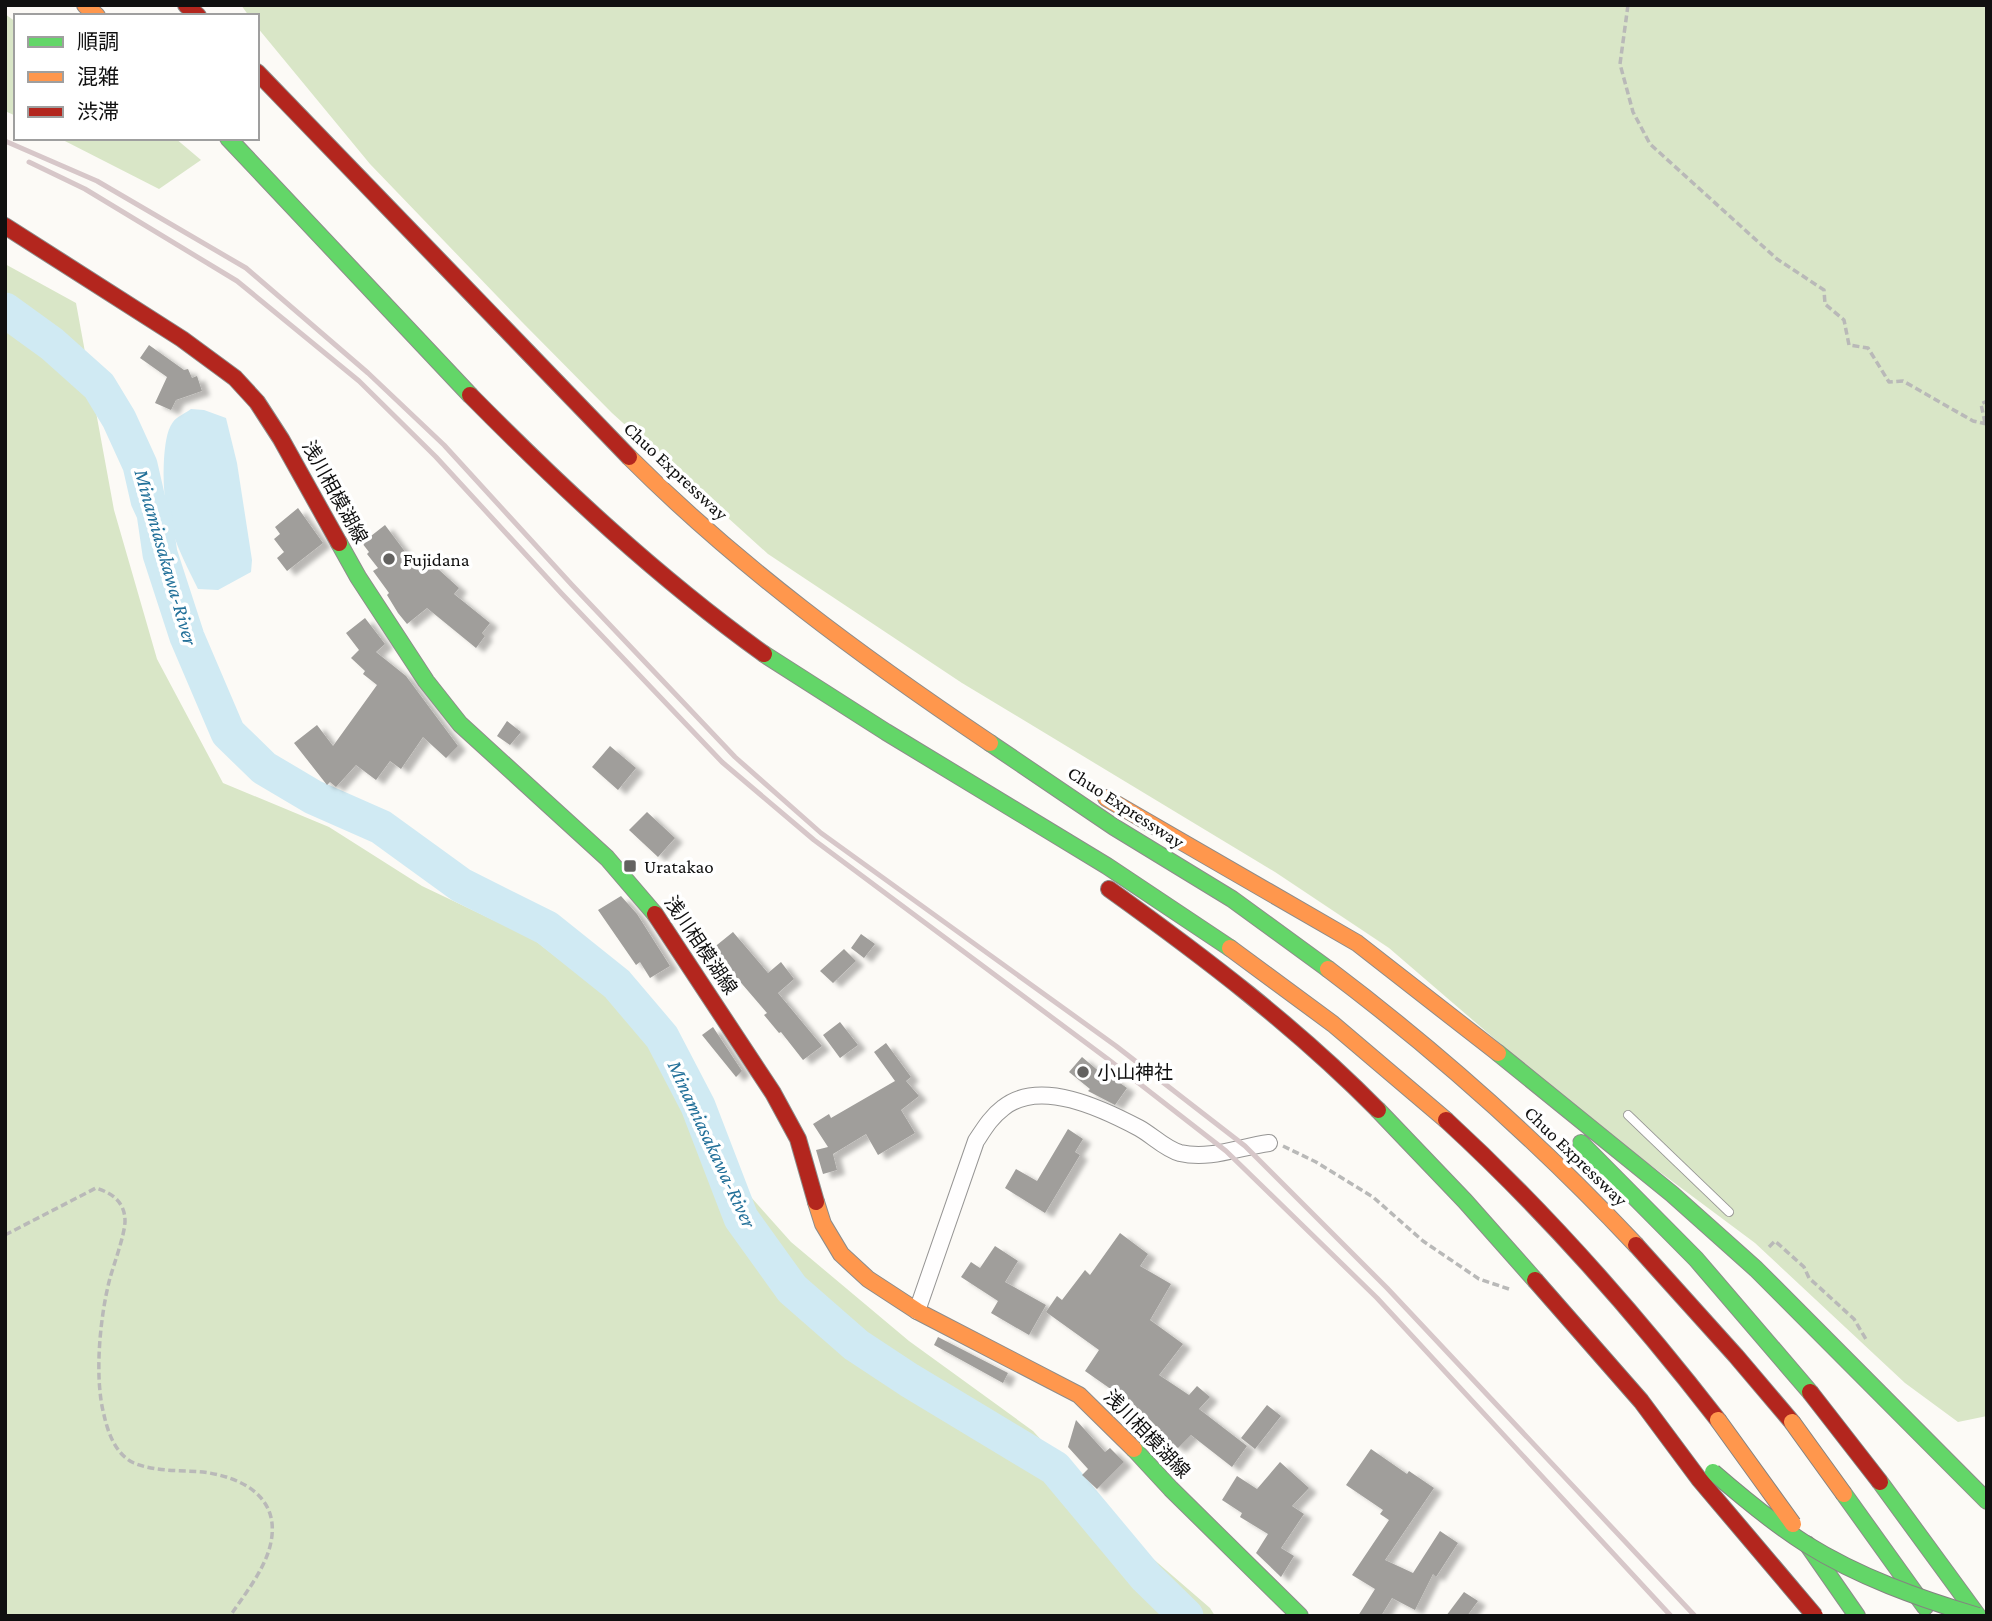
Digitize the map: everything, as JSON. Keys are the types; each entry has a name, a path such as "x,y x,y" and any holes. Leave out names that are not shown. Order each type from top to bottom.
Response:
{"main road":[{"name":"Chuo Expressway","path":"259,74 311,125 529,357 617,445 692,517 768,582 847,644 1131,838 1216,889 1297,946 1380,1009 1516,1126 1668,1276 1734,1352 1792,1422 1931,1616"},
{"path":"230,140 451,376 567,491 637,554 721,622 807,684 1156,897 1249,961 1353,1040 1462,1135 1572,1244 1643,1325 1718,1420 1857,1616"},
{"name":"浅川相模湖線","path":"5,226 183,339 235,378 257,402 281,439 358,577 426,681 460,724 607,858 659,918 773,1093 798,1139 823,1224 841,1254 868,1279 917,1311 1079,1395 1115,1428 1171,1489 1300,1616"},
{"path":"847,644 1057,769"},
{"path":"892,737 1071,863"},
{"path":"1092,790 1357,943 1553,1096 1726,1242 1808,1318 1987,1501"},
{"path":"1093,878 1203,957 1332,1065 1473,1209 1641,1401 1699,1479 1815,1616"},
{"path":"1474,1036 1696,1259 1810,1392 1978,1616"},
{"path":"1641,1401 1728,1485 1785,1530 1876,1581 1930,1602 1978,1616"}],"street":[{"path":"917,1311 976,1141 1004,1106 1024,1098 1047,1095 1073,1099 1139,1128 1177,1153 1207,1156 1269,1143"}],"lane":[{"path":"1628,1115 1729,1213"}],"path":[{"path":"1628,5 1620,64 1633,112 1650,144 1777,259 1824,290 1825,303 1844,320 1849,345 1868,348 1889,382 1903,381 1973,421 1986,423 1981,404 1987,401"},
{"path":"1269,1143 1289,1147 1373,1197 1423,1241 1479,1279 1513,1290"},
{"path":"5,1235 96,1188 111,1192 121,1205 125,1221 106,1294 98,1377 108,1431 117,1449 132,1462 155,1469 204,1473 233,1479 252,1488 266,1504 273,1528 271,1543 253,1582 230,1616"},
{"path":"1769,1247 1775,1241 1804,1267"}],"green space":[{"path":"241,5 1987,5 1987,1416 1958,1422 1905,1383 1755,1243 1582,1114 1389,948 1275,872 962,683 768,554 612,413 522,322 370,164 259,29 259,14 248,14"},
{"path":"5,14 14,21 14,115 5,111"},
{"path":"63,140 177,140 201,160 159,189"},
{"path":"5,264 76,303 114,510 157,659 223,783 329,827 422,886 533,939 639,1021 695,1134 791,1242 909,1341 1033,1431 1144,1551 1210,1608 1215,1616 5,1616"}],"water":[{"path":"191,409 204,410 226,418 237,463 252,560 251,572 218,590 198,589 182,556 167,512 164,459 167,435 174,420"}],"building":[{"path":"149,345 184,370 188,369 192,378 197,376 202,391 176,400 171,410 155,403 167,377 140,358"},
{"path":"298,508 323,543 287,571 277,558 284,552 274,539 280,534 275,527"},
{"path":"385,525 418,569 427,559 459,588 454,594 490,623 476,648 427,608 407,624 398,613 387,595 389,593 373,571 378,568 362,543"},
{"path":"365,618 385,644 376,652 406,676 458,746 446,758 423,737 401,769 390,761 376,780 356,765 336,787 330,782 327,785 294,743 317,725 333,746 377,685 363,674 365,671 351,658 359,650 346,633"},
{"path":"507,721 521,732 510,745 497,736"},
{"path":"610,746 636,768 618,790 592,767"},
{"path":"647,812 675,838 658,857 629,830"},
{"path":"621,896 637,914 670,966 650,978 640,962 636,965 598,910"},
{"path":"733,932 768,973 781,962 794,979 778,993 822,1046 803,1060 712,949"},
{"path":"861,934 875,944 864,958 851,948"},
{"path":"844,949 856,961 833,983 820,971"},
{"path":"840,1022 858,1045 840,1058 823,1035"},
{"path":"713,1027 742,1071 736,1077 702,1035"},
{"path":"886,1043 911,1077 906,1081 919,1096 901,1110 915,1133 878,1155 866,1134 833,1154 837,1170 823,1174 816,1150 828,1147 813,1124 829,1114 831,1118 895,1081 874,1052"},
{"path":"1082,1057 1101,1073 1103,1071 1127,1088 1115,1105 1088,1091 1090,1089 1069,1072"},
{"path":"1068,1129 1083,1139 1075,1152 1080,1155 1045,1213 1005,1188 1016,1169 1037,1181"},
{"path":"1120,1233 1148,1254 1140,1266 1171,1284 1150,1320 1183,1344 1159,1375 1189,1395 1197,1386 1210,1397 1199,1409 1247,1446 1232,1467 1191,1435 1178,1448 1109,1401 1115,1392 1085,1371 1099,1350 1046,1312 1057,1296 1062,1300 1085,1270 1090,1275"},
{"path":"995,1246 1018,1261 1005,1282 1046,1305 1029,1335 991,1313 998,1301 961,1277 971,1262 980,1268"},
{"path":"938,1337 1008,1373 1003,1383 934,1345"},
{"path":"1267,1405 1281,1416 1255,1449 1241,1438"},
{"path":"1076,1420 1105,1452 1110,1448 1124,1462 1097,1489 1082,1475 1088,1469 1068,1447"},
{"path":"1371,1449 1407,1474 1409,1471 1434,1488 1385,1560 1413,1573 1440,1531 1458,1543 1436,1577 1433,1574 1415,1610 1392,1598 1381,1616 1358,1616 1375,1589 1352,1575 1389,1520 1380,1514 1383,1510 1346,1485"},
{"path":"1280,1462 1309,1488 1292,1506 1304,1514 1281,1548 1294,1556 1281,1577 1256,1553 1268,1534 1240,1517 1242,1513 1222,1500 1237,1476 1257,1489"},
{"path":"1464,1592 1478,1601 1467,1616 1446,1616"}],"waterway":[{"name":"Minamiasakawa-River","path":"5,310 52,344 99,386 119,419 140,465 148,500 154,513 160,554 187,637 228,733 264,768 313,797 381,827 461,885 547,928 617,984 662,1037 698,1106 741,1218 792,1289 856,1345 1055,1468 1146,1577 1186,1616"}],"railway":[{"path":"5,141 97,181 246,268 368,373 444,445 735,757 821,833 1116,1046 1245,1146 1387,1288 1695,1616"},
{"path":"29,162 85,189 237,281 359,381 436,457 722,762 814,840 1109,1060 1226,1151 1377,1298 1671,1616"}],"traffic: fast":[{"path":"230,140 470,395"},
{"path":"339,543 426,681 460,724 607,858 655,914"},
{"path":"764,654 886,732 1107,866 1230,948"},
{"path":"990,743 1114,827 1232,899 1328,969"},
{"path":"1498,1053 1672,1194 1756,1269 1987,1501"},
{"path":"1378,1110 1465,1201 1535,1280"},
{"path":"1581,1143 1696,1259 1810,1392"},
{"path":"1134,1449 1300,1616"},
{"path":"1713,1472 1770,1519 1826,1556 1889,1586 1978,1616"},
{"path":"1880,1482 1978,1616"},
{"path":"1844,1494 1925,1607"},
{"path":"1807,1544 1857,1616"}],"traffic: slow":[{"path":"85,5 95,14"},
{"path":"629,457 713,536 802,609 990,743"},
{"path":"1106,798 1357,943 1498,1053"},
{"path":"1230,948 1333,1024 1446,1120"},
{"path":"1328,969 1449,1066 1564,1171 1636,1245"},
{"path":"816,1202 823,1224 841,1254 868,1279 917,1311 1079,1395 1134,1449"},
{"path":"1718,1420 1793,1524"},
{"path":"1792,1422 1844,1494"}],"traffic: jam":[{"path":"186,5 196,14"},
{"path":"259,74 629,457"},
{"path":"5,226 182,339 235,378 257,402 281,439 339,543"},
{"path":"470,395 540,464 648,563 764,654"},
{"path":"1109,889 1248,994 1315,1050 1378,1110"},
{"path":"655,914 773,1093 798,1139 816,1202"},
{"path":"1446,1120 1519,1191 1588,1264 1655,1341 1718,1420"},
{"path":"1636,1245 1792,1422"},
{"path":"1535,1280 1641,1401 1699,1479 1815,1616"},
{"path":"1810,1392 1880,1482"}],"place":[{"name":"Fujidana","path":"389,559"},
{"name":"Uratakao","path":"630,866"},
{"name":"小山神社","path":"1083,1072"}]}
